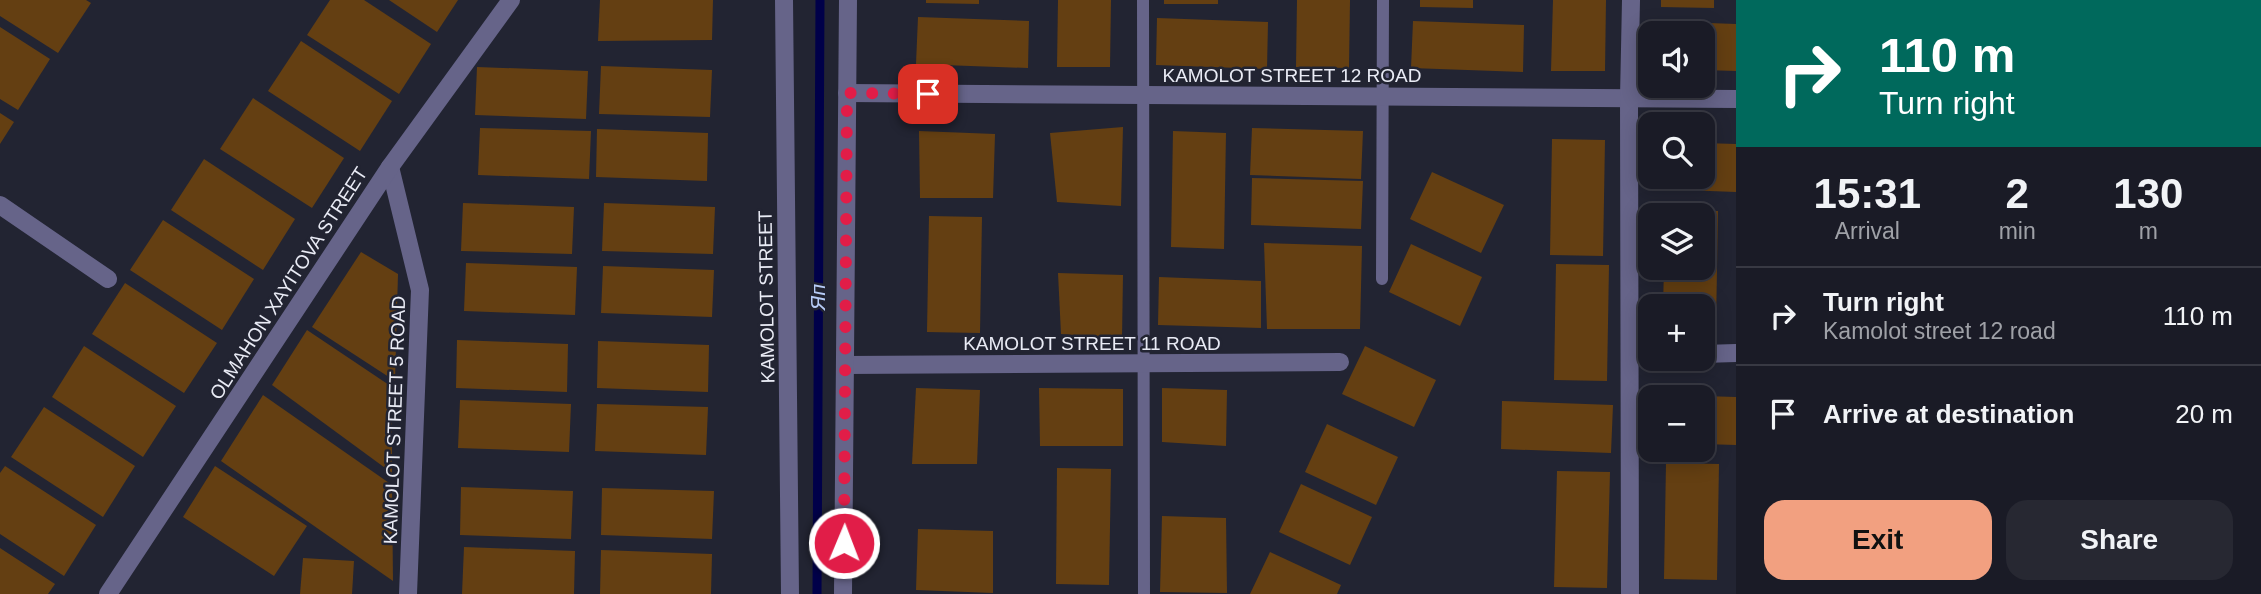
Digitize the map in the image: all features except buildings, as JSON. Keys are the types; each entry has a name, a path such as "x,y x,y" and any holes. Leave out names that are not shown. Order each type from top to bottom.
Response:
{"street":[{"name":"OLMAHON XAYITOVA STREET","path":"108,594 390,167 512,0"},
{"name":"KAMOLOT STREET","path":"783,0 790,594"},
{"path":"844,594 848,0"},
{"path":"1630,594 1631,0"},
{"name":"KAMOLOT STREET 12 ROAD","path":"847,93 1736,99"},
{"name":"KAMOLOT STREET 5 ROAD","path":"390,167 420,290 408,594"},
{"path":"0,205 108,279"},
{"path":"1715,354 1736,353"},
{"path":"1630,354 1638,354"},
{"name":"KAMOLOT STREET 11 ROAD","path":"845,365 1340,362"}],"lane":[{"path":"1143,0 1144,594"},
{"path":"1382,279 1383,0"}],"waterway":[{"name":"Яп","path":"817,594 820,0"}],"route":[{"path":"844,543 847,93 928,94"}]}
